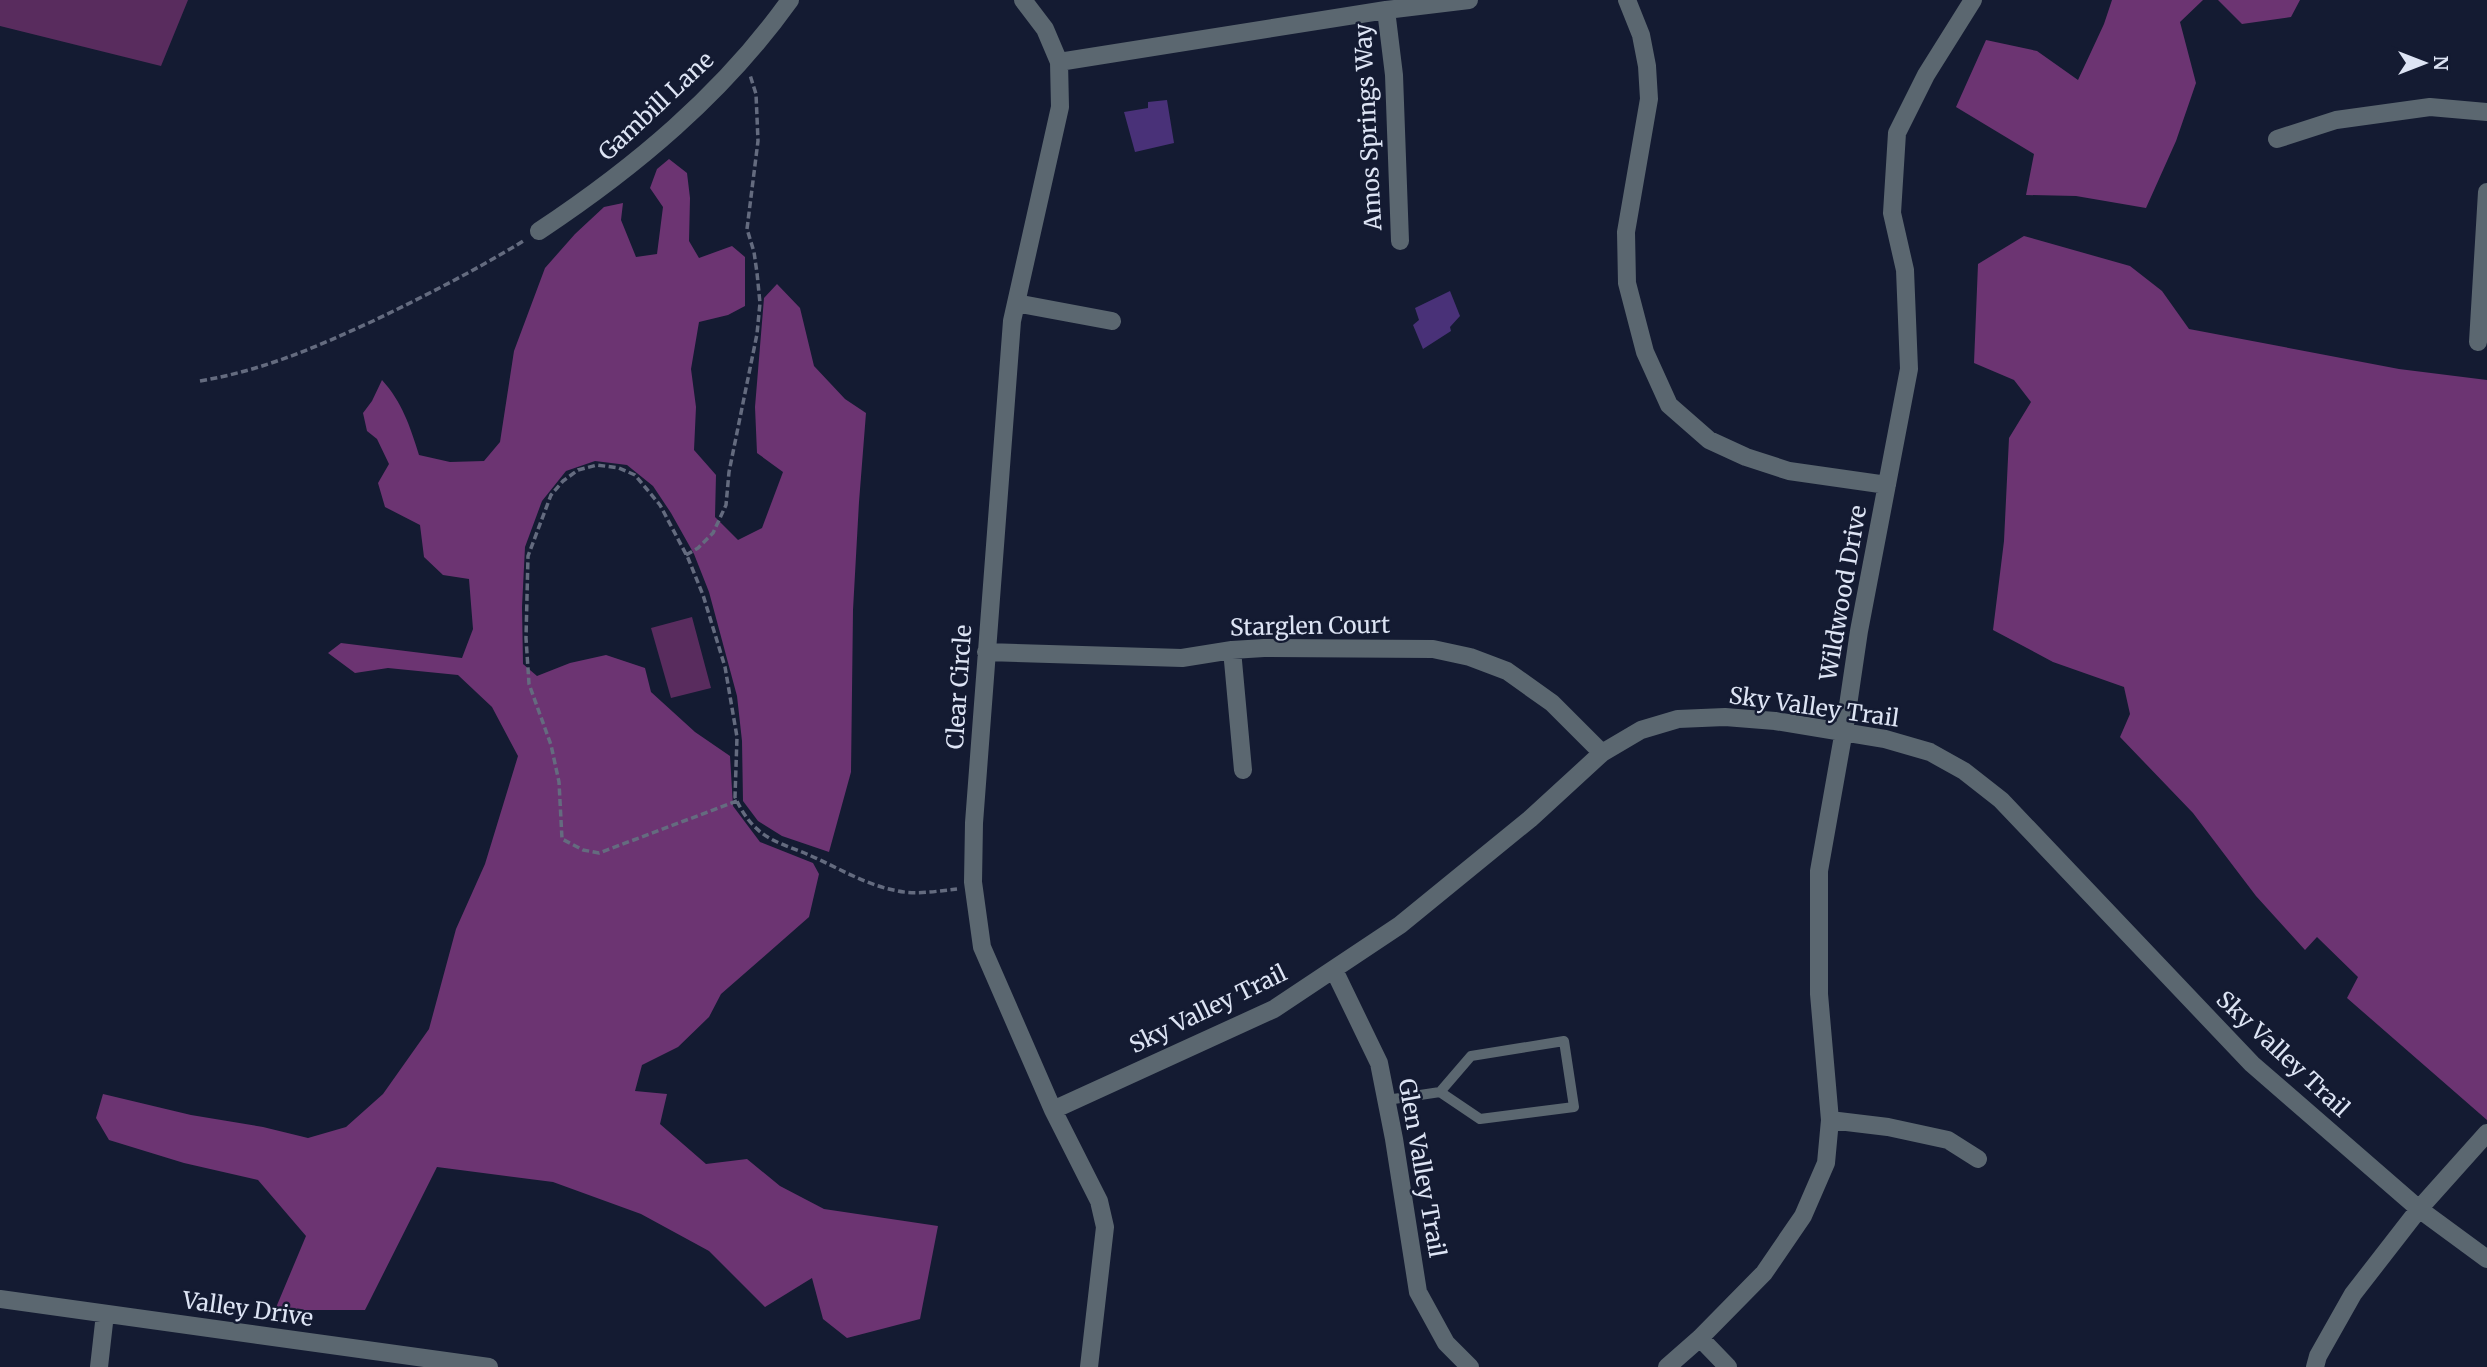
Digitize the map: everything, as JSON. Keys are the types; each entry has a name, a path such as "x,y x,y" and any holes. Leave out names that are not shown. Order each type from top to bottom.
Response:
{"street":[{"name":"Gambill Lane","path":"539,231 592,196 653,148 696,109 743,59 790,0"},
{"name":"Clear Circle","path":"1023,0 1045,29 1059,62 1060,107 1012,321 973,831 973,882 982,947 1053,1110 1099,1201 1105,1227 1089,1367"},
{"path":"1059,62 1386,10 1469,0"},
{"path":"1627,0 1641,35 1647,66 1649,99 1626,232 1627,283 1645,352 1669,405 1709,440 1746,457 1789,471 1886,485"},
{"name":"Wildwood Drive","path":"1667,1367 1700,1338 1764,1273 1803,1216 1826,1163 1830,1120 1819,994 1819,871 1844,733 1858,631 1909,369 1905,270 1892,213 1897,132 1926,75 1973,0"},
{"name":"Amos Springs Way","path":"1386,10 1394,75 1400,242"},
{"path":"2277,139 2336,120 2430,107 2487,112"},
{"path":"2478,342 2487,192"},
{"path":"1016,303 1112,321"},
{"name":"Starglen Court","path":"986,652 1182,659 1232,650 1264,648 1433,649 1470,657 1507,671 1552,703 1602,753"},
{"path":"1232,650 1243,770"},
{"name":"Sky Valley Trail","path":"1053,1110 1274,1009 1410,917 1530,819 1602,753 1641,730 1678,719 1725,717 1775,721 1885,739 1930,752 1964,771 2001,800 2252,1064 2419,1209 2487,1259"},
{"name":"Glen Valley Trail","path":"1334,970 1379,1063 1418,1293 1446,1343 1470,1367"},
{"path":"1830,1120 1888,1127 1948,1140 1978,1159"},
{"path":"2315,1367 2318,1356 2353,1294 2419,1209 2487,1133"},
{"name":"Valley Drive","path":"0,1299 489,1367"},
{"path":"99,1367 105,1314"},
{"path":"1700,1338 1728,1367"}],"lane":[{"path":"1387,1100 1440,1092 1471,1056 1564,1041 1574,1107 1480,1119 1440,1092"}],"path":[{"path":"686,555 698,548 713,533 726,505 729,472 757,334 760,303 754,252 747,229 754,183 758,118 756,94 743,59"},
{"path":"200,381 241,374 336,338 421,298 539,231"},
{"path":"737,801 599,853 583,850 562,839 559,782 551,746 529,684 526,638 528,556 551,495 563,481 578,470 597,465 619,468 635,475 660,505 686,555 703,595 725,667 737,737 737,801 756,829 779,843 871,885 901,892 957,889"}],"shaded area":[{"path":"0,0 188,0 161,66 0,26"},
{"path":"2112,0 2203,0 2180,22 2196,83 2176,141 2146,208 2076,196 2026,195 2034,154 1956,107 1986,40 2037,51 2078,80"},
{"path":"2218,0 2300,0 2291,17 2242,24"},
{"path":"669,159 687,173 690,198 689,241 699,258 732,246 745,257 745,306 728,315 699,322 691,369 696,407 694,450 716,475 715,517 738,540 762,528 783,472 757,453 755,407 764,298 777,284 800,308 814,366 845,399 866,413 853,610 851,772 829,852 782,836 758,821 743,801 742,741 737,696 709,592 694,554 671,513 653,486 627,465 595,461 566,471 542,501 525,547 523,664 537,676 570,663 606,655 645,668 651,692 695,732 730,756 733,806 760,842 813,863 819,874 809,917 721,994 709,1017 678,1047 642,1065 635,1091 667,1094 660,1124 706,1164 747,1159 780,1186 824,1209 938,1226 920,1319 847,1338 823,1319 812,1278 765,1307 709,1251 641,1214 553,1182 437,1167 365,1310 275,1310 306,1236 258,1180 184,1163 109,1140 96,1118 103,1094 308,1138 346,1127 383,1094 429,1029 456,929 485,864 518,756 492,707 458,675 388,668 355,673 328,653 341,643 462,658 473,629 469,579 443,575 424,557 420,525 385,507 378,483 389,464 377,439 367,431 363,413 382,380 405,415 419,455 450,462 484,461 500,442 514,351 545,268 604,207 623,203 621,220 636,257 657,254 663,207 650,188 657,169"},
{"path":"2024,236 2130,266 2162,291 2189,329 2399,369 2487,380 2487,1120 2347,998 2358,977 2317,937 2305,950 2256,896 2193,813 2120,737 2130,714 2124,687 2053,662 1993,630 2004,541 2009,438 2031,402 2014,380 1974,363 1978,264"},
{"path":"692,617 711,688 671,698 651,628"}],"building":[{"path":"1167,100 1174,143 1135,152 1124,112 1148,108 1148,102"},
{"path":"1450,291 1460,316 1450,327 1451,331 1423,349 1413,325 1419,320 1415,308"}]}
